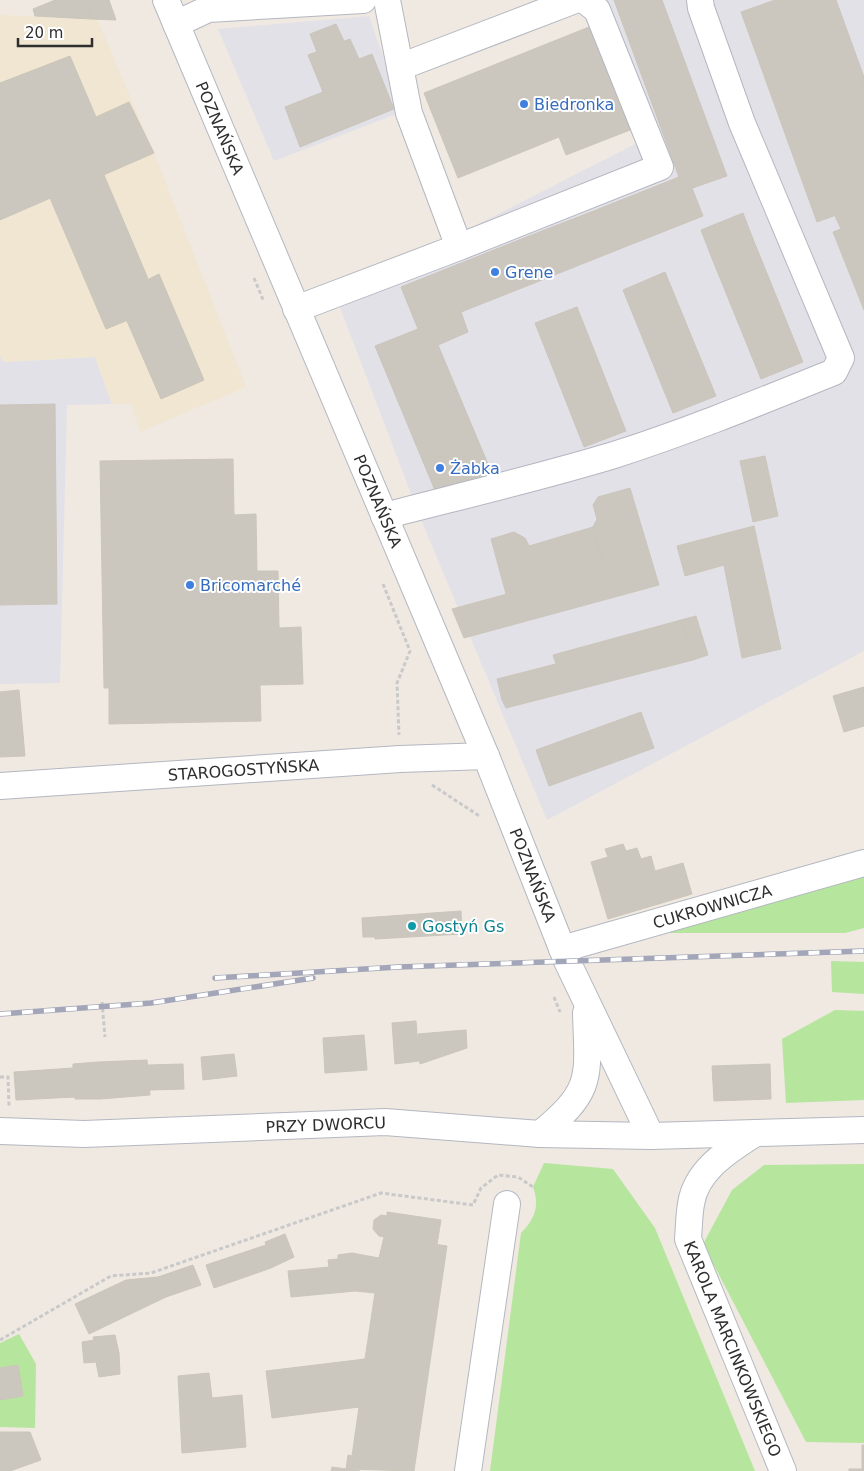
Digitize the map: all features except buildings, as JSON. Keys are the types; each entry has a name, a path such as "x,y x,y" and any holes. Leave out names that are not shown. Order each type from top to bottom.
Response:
{"street":[{"name":"POZNAŃSKA","path":"166,0 486,756 562,949 586,1004 651,1136"},
{"path":"176,24 208,9 363,0"},
{"path":"387,0 409,113 459,247"},
{"path":"400,67 575,0"},
{"path":"296,309 660,167 597,10 584,0"},
{"path":"384,516 504,486 615,454 738,410 834,372 841,358 742,123 700,0"},
{"name":"STAROGOSTYŃSKA","path":"0,786 400,759 486,756"},
{"name":"CUKROWNICZA","path":"562,949 864,863"},
{"name":"POZNAŃSKA","path":"540,1134 573,1105 585,1080 588,1066 586,1004"},
{"name":"PRZY DWORCU","path":"5,1120 84,1134 385,1122 540,1134 651,1136"},
{"path":"651,1136 864,1130"},
{"name":"KAROLA MARCINKOWSKIEGO","path":"754,1134 720,1156 700,1178 691,1202 688,1239 784,1471"},
{"path":"468,1471 507,1204"}],"path":[{"path":"399,738 397,683 410,651"},
{"path":"427,784 436,786 480,816 484,825"},
{"path":"552,993 561,1014"},
{"path":"102,1002 105,1037"},
{"path":"0,1077 8,1076 5,1120"},
{"path":"0,1340 111,1276 151,1273 381,1193 473,1205 481,1188 498,1175 518,1176 533,1187"}],"shaded area":[{"path":"594,0 864,0 864,651 547,820 422,522 331,284 463,232 641,141"},
{"path":"0,15 97,19 154,153 246,387 140,432 132,404 112,404 95,357 4,362 0,356"},
{"path":"369,16 402,112 274,161 218,29"},
{"path":"0,356 4,362 95,357 112,404 67,405 60,683 0,684"}],"green space":[{"path":"864,875 864,928 845,933 651,933"},
{"path":"831,961 864,962 864,994 832,992"},
{"path":"835,1010 864,1011 864,1100 786,1103 782,1039"},
{"path":"544,1163 613,1169 655,1228 755,1471 490,1471 521,1233 530,1223 535,1212 536,1200 533,1187"},
{"path":"864,1164 864,1443 806,1442 703,1244 732,1190 764,1165"},
{"path":"19,1334 36,1364 35,1428 0,1427 0,1343"}],"railway":[{"path":"215,978 398,967 864,951"},
{"path":"0,1014 151,1003 313,978"}],"place":[{"name":"Biedronka","path":"524,104"},
{"name":"Grene","path":"495,272"},
{"name":"Żabka","path":"440,468"},
{"name":"Bricomarché","path":"190,585"},
{"name":"Gostyń Gs","path":"412,926"}]}
